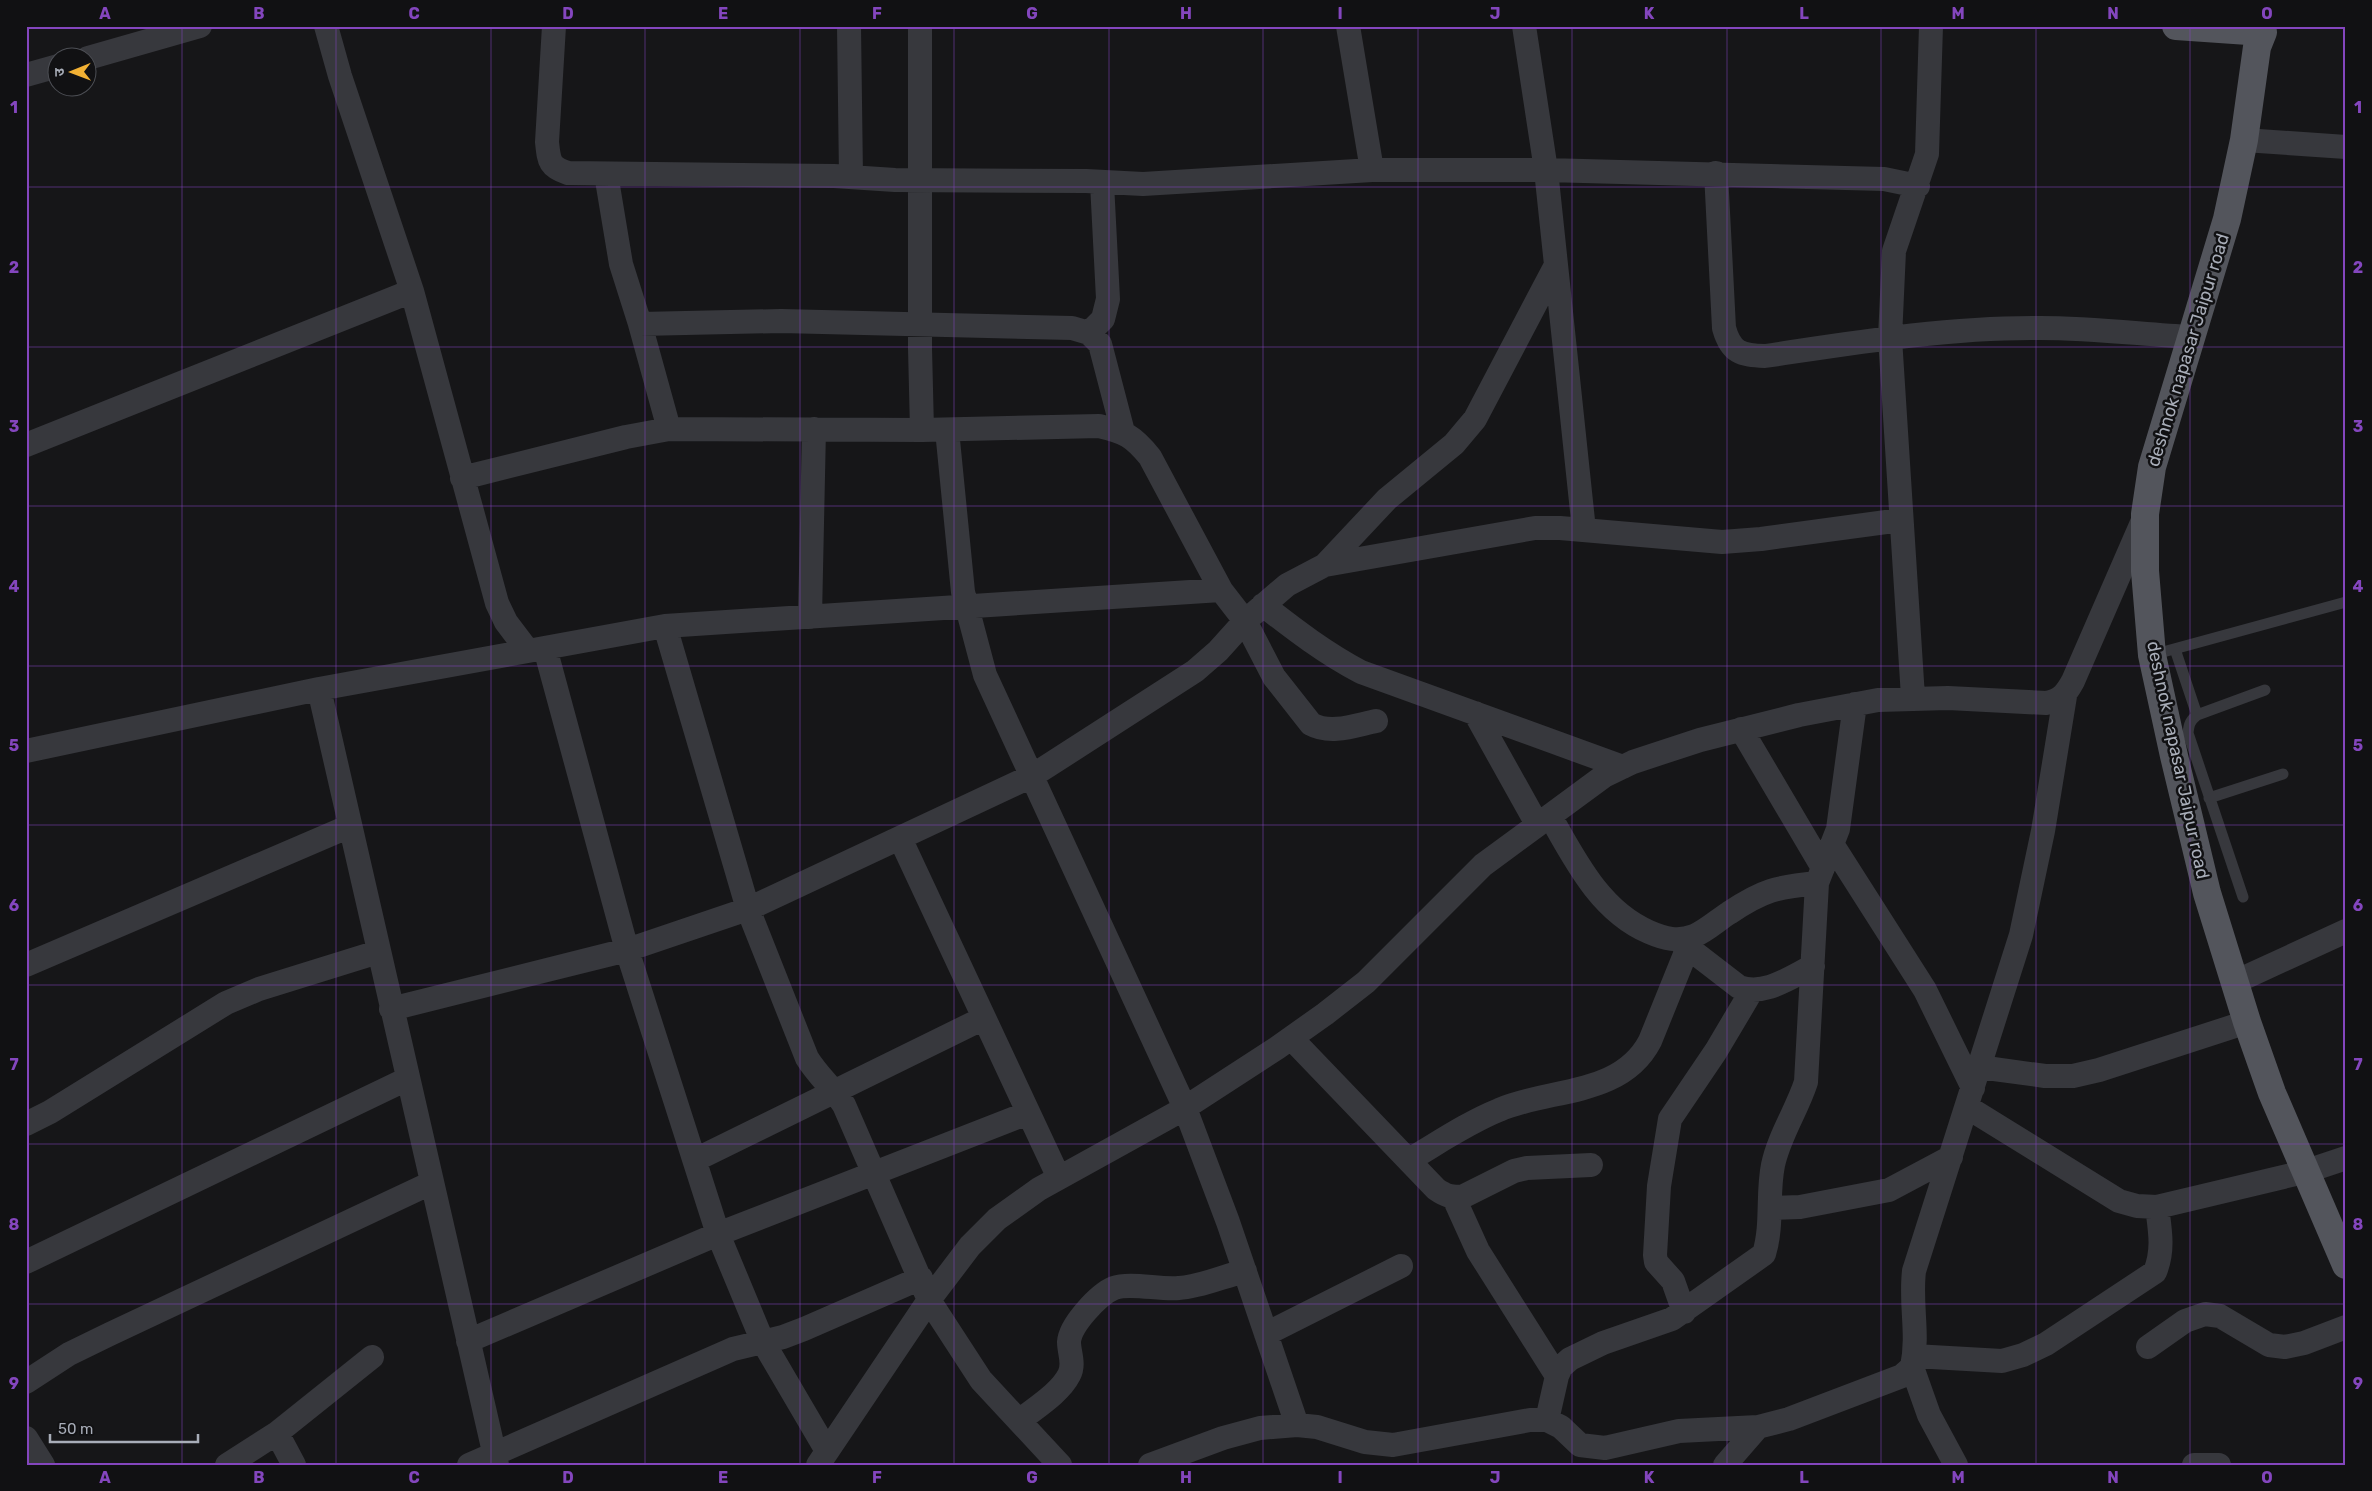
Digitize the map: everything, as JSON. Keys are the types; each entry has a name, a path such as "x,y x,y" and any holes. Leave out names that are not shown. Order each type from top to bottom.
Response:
{"main road":[{"name":"deshnok napasar Jaipur road","path":"2176,26 2263,32 2257,47 2244,140 2227,219 2152,467 2145,514 2145,572 2164,652 2174,756 2207,893 2247,1022 2272,1093 2304,1172 2346,1266"}],"street":[{"path":"98,55 200,26"},
{"path":"326,26 343,85 412,291 497,603 506,622 537,649 628,950 718,1234 762,1340 822,1458 928,1300 970,1246 997,1219 1039,1189 1185,1108 1291,1038 1366,982 1483,865 1604,776 1623,767 1700,740 1799,715 1855,704 1913,697 2046,702 2056,701 2065,696"},
{"path":"554,26 547,142 548,159 555,169 568,173 1143,184 1372,170 1546,170 1716,173 1884,179 1918,186"},
{"path":"849,26 851,177"},
{"path":"920,26 922,430"},
{"path":"1348,26 1372,170"},
{"path":"1524,26 1546,170 1584,530"},
{"path":"1913,697 1890,338 1891,279 1894,251 1918,186 1928,146 1931,26"},
{"path":"26,75 48,69"},
{"path":"2244,140 2346,147"},
{"path":"1716,173 1724,328 1728,342 1738,352 1765,356 1890,338 2034,328 2191,337"},
{"path":"606,174 621,264 669,429"},
{"path":"1089,333 1103,320 1108,299 1102,183"},
{"path":"1325,565 1387,499 1454,444 1474,419 1556,265"},
{"path":"26,445 412,291"},
{"path":"640,324 781,321 1072,328 1089,333 1100,344 1123,432"},
{"path":"462,478 626,437 669,429 947,430 1099,426 1123,432 1138,442 1150,457 1222,590 1245,621 1274,677 1311,724 1320,729 1330,730 1376,722"},
{"path":"810,617 814,429"},
{"path":"947,430 960,572 967,608 985,675 1185,1108 1245,1271 1297,1425"},
{"path":"1956,1465 1929,1415 1913,1362 1917,1339 1912,1290 1914,1271 2021,935 2043,831 2065,696 2145,514"},
{"path":"391,1009 628,950 748,909 1032,776 1195,671 1218,652 1245,621 1287,585 1325,565 1535,528 1584,530 1722,542 1761,539 1902,520"},
{"path":"26,751 318,689 665,626 967,608 1222,590"},
{"path":"1263,605 1310,642 1361,672 1623,767"},
{"path":"665,626 748,909 807,1058 818,1075 834,1090 844,1105 921,1278 928,1300 982,1380 1060,1465"},
{"path":"318,689 495,1460"},
{"path":"1547,1420 1556,1376 1561,1367 1570,1359 1603,1343 1658,1326 1684,1312 1764,1254 1769,1240 1771,1182 1777,1149 1799,1105 1806,1082 1820,875 1842,811 1855,704"},
{"path":"1475,713 1544,820 1584,875 1611,907 1637,927 1662,938 1683,944 1739,987 1751,992 1764,990 1813,966"},
{"path":"1741,729 1820,875"},
{"path":"26,965 350,826"},
{"path":"900,838 1059,1178"},
{"path":"1832,844 1925,990 1973,1088 2119,1201 2138,1206 2157,1207 2304,1172 2346,1158"},
{"path":"1409,1160 1482,1117 1501,1109 1605,1081 1632,1065 1642,1056 1650,1041 1683,944 1766,890 1820,875"},
{"path":"2236,982 2346,931"},
{"path":"26,1124 50,1112 226,1003 259,989 378,952"},
{"path":"1684,1312 1673,1281 1656,1262 1655,1255 1659,1186 1666,1131 1676,1107 1716,1051 1751,992"},
{"path":"695,1160 834,1090 984,1018"},
{"path":"1973,1088 2045,1076 2074,1076 2099,1070 2247,1022"},
{"path":"1291,1038 1436,1189 1445,1195 1454,1198 1464,1196 1514,1171 1527,1168 1591,1164"},
{"path":"26,1262 407,1079"},
{"path":"468,1341 718,1234 1028,1113"},
{"path":"1770,1208 1800,1207 1889,1190 1951,1156"},
{"path":"26,1382 69,1354 431,1183"},
{"path":"1454,1198 1478,1251 1556,1376"},
{"path":"1913,1362 2002,1361 2024,1355 2046,1344 2155,1272 2160,1259 2162,1242 2157,1207"},
{"path":"1266,1334 1401,1266"},
{"path":"1019,1421 1066,1382 1073,1363 1069,1344 1070,1333 1075,1324 1105,1293 1115,1287 1127,1286 1162,1290 1182,1288 1245,1271"},
{"path":"469,1465 495,1460 733,1349 762,1340 783,1337 921,1278"},
{"path":"2148,1347 2185,1321 2205,1314 2220,1316 2269,1345 2285,1347 2304,1343 2346,1327"},
{"path":"227,1465 277,1433 372,1357"},
{"path":"1150,1465 1223,1438 1260,1428 1297,1425 1317,1427 1365,1442 1393,1445 1530,1420 1547,1420 1561,1427 1581,1455 1679,1431 1758,1427 1790,1418 1902,1376 1913,1362"},
{"path":"1725,1465 1758,1427"},
{"path":"277,1433 294,1465"},
{"path":"26,1438 43,1465"},
{"path":"2194,1465 2219,1465"}],"lane":[{"path":"2197,715 2164,652 2346,602"},
{"path":"2244,897 2188,733 2190,721 2197,715 2265,690"},
{"path":"2209,798 2283,774"}]}
